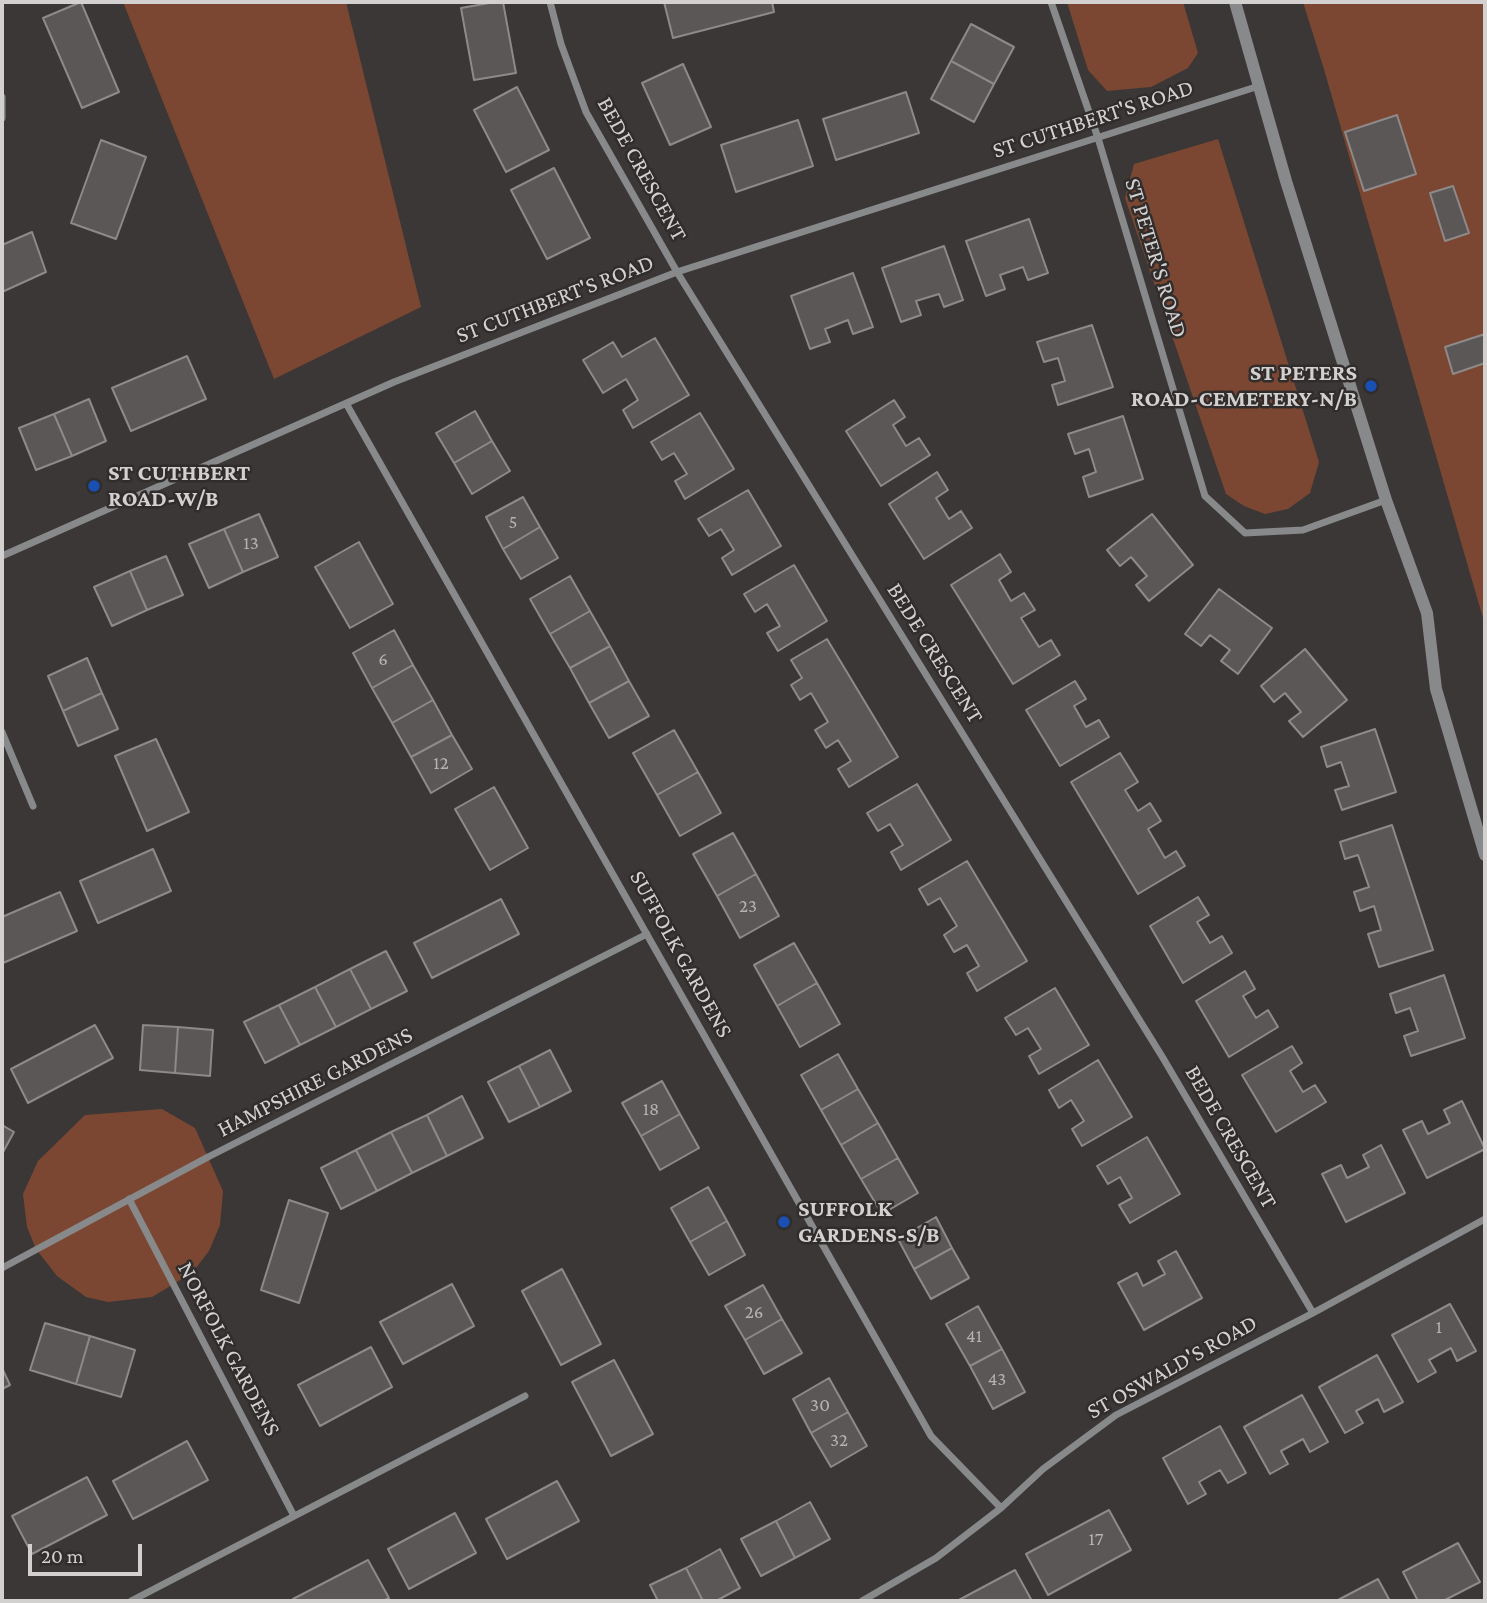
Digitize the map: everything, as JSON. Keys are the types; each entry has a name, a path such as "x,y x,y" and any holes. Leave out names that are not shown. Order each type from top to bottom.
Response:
{"street":[{"name":"BEDE CRESCENT","path":"550,2 561,44 586,112 677,272 1163,1058 1313,1313"},
{"name":"ST PETER'S ROAD","path":"1051,2 1098,138 1205,496 1244,533 1303,530 1386,500"},
{"path":"1235,2 1312,267 1386,500 1427,613 1436,689 1485,855"},
{"name":"ST CUTHBERT'S ROAD","path":"2,556 394,382 677,272 1259,86"},
{"path":"2,97 2,118"},
{"name":"SUFFOLK GARDENS","path":"347,405 931,1436 1001,1508"},
{"path":"2,732 33,806"},
{"name":"HAMPSHIRE GARDENS","path":"2,1268 129,1199 647,934"},
{"name":"NORFOLK GARDENS","path":"129,1199 294,1516"},
{"name":"ST OSWALD'S ROAD","path":"862,1601 936,1558 1001,1508 1043,1469 1116,1415 1313,1313 1485,1219"},
{"path":"131,1601 525,1396"}],"shaded area":[{"path":"123,2 346,2 421,307 274,379"},
{"path":"1067,2 1183,2 1198,53 1188,68 1151,87 1107,91 1088,70"},
{"path":"1303,2 1485,2 1485,625 1323,66"},
{"path":"1218,139 1319,462 1310,493 1288,509 1265,514 1244,506 1226,494 1125,198 1134,164"},
{"path":"162,1109 195,1128 223,1191 220,1225 209,1251 192,1273 152,1297 108,1302 86,1297 57,1276 36,1249 27,1227 23,1194 38,1161 85,1115"}],"building":[{"path":"81,2 119,92 82,108 43,18"},
{"path":"503,2 516,73 474,80 461,8"},
{"path":"664,2 772,2 774,12 673,38"},
{"path":"971,24 1014,47 994,84 951,61"},
{"path":"951,61 994,84 974,122 931,99"},
{"path":"683,64 711,127 670,145 642,83"},
{"path":"517,87 549,150 506,172 474,110"},
{"path":"906,92 919,133 836,160 823,119"},
{"path":"1397,115 1416,174 1364,191 1345,132"},
{"path":"798,120 813,166 736,192 721,145"},
{"path":"101,140 146,157 116,239 71,223"},
{"path":"554,168 590,238 547,259 511,190"},
{"path":"1453,186 1469,233 1445,241 1430,193"},
{"path":"1029,219 1048,273 1028,280 1023,267 1000,275 1005,289 986,296 966,241"},
{"path":"32,232 46,272 2,292 2,245"},
{"path":"944,246 963,300 944,307 939,294 916,301 921,315 901,322 882,268"},
{"path":"853,273 873,327 853,334 848,320 825,329 830,342 810,349 791,296"},
{"path":"1092,325 1113,387 1058,405 1052,385 1065,381 1058,358 1044,362 1037,342"},
{"path":"1485,334 1485,363 1453,374 1445,347"},
{"path":"655,338 689,395 633,428 623,410 638,400 626,379 603,393 583,360 613,342 622,357"},
{"path":"187,356 206,399 131,431 112,388"},
{"path":"89,399 106,441 72,456 54,414"},
{"path":"894,400 905,417 893,425 906,446 919,438 930,455 881,486 846,431"},
{"path":"475,411 492,441 454,463 436,433"},
{"path":"700,413 734,469 685,499 675,481 687,474 674,453 662,460 651,442"},
{"path":"54,414 72,456 36,470 19,428"},
{"path":"1123,416 1143,479 1089,497 1083,477 1096,472 1089,449 1075,454 1068,434"},
{"path":"492,441 510,471 472,494 454,463"},
{"path":"937,472 948,490 936,498 949,519 961,511 972,528 924,559 889,504"},
{"path":"748,490 781,546 732,575 722,558 734,550 721,529 709,536 698,519"},
{"path":"523,497 540,527 503,549 486,517"},
{"path":"259,514 278,557 243,572 224,529"},
{"path":"1152,514 1193,565 1149,601 1136,585 1147,576 1131,557 1120,566 1107,550"},
{"path":"540,527 558,558 521,579 503,549"},
{"path":"224,529 243,572 209,588 189,544"},
{"path":"359,542 393,604 350,628 315,567"},
{"path":"1000,554 1011,572 999,580 1011,601 1024,593 1035,610 1021,618 1039,647 1051,640 1060,655 1013,684 951,585"},
{"path":"166,556 183,595 147,610 130,571"},
{"path":"794,565 827,621 778,651 767,633 780,626 767,604 755,612 744,594"},
{"path":"130,571 147,610 112,626 94,587"},
{"path":"570,576 590,611 550,634 530,599"},
{"path":"1219,589 1272,628 1238,674 1221,661 1230,650 1210,635 1201,646 1185,634"},
{"path":"590,611 610,646 570,668 550,634"},
{"path":"394,630 413,665 372,688 353,653"},
{"path":"827,639 898,757 849,787 838,769 851,761 838,740 826,748 815,730 828,722 811,693 800,700 791,685 802,678 791,660"},
{"path":"610,646 629,681 589,703 570,668"},
{"path":"1305,649 1347,700 1303,737 1289,721 1301,712 1285,693 1274,702 1261,686"},
{"path":"87,658 102,693 63,711 48,676"},
{"path":"413,665 433,700 392,723 372,688"},
{"path":"629,681 649,716 609,738 589,703"},
{"path":"1075,681 1086,699 1074,706 1086,727 1099,720 1109,737 1060,766 1026,710"},
{"path":"102,693 118,729 78,746 63,711"},
{"path":"433,700 452,735 411,757 392,723"},
{"path":"1375,729 1396,792 1342,810 1335,790 1349,786 1341,762 1327,767 1321,747"},
{"path":"674,730 698,772 657,795 633,753"},
{"path":"452,735 472,769 431,793 411,757"},
{"path":"156,739 189,812 147,831 115,756"},
{"path":"1120,753 1138,782 1125,790 1138,811 1150,803 1161,821 1148,829 1165,858 1176,851 1185,866 1138,894 1071,782"},
{"path":"698,772 721,813 680,836 657,795"},
{"path":"917,784 951,840 901,870 891,852 903,845 890,824 878,831 867,813"},
{"path":"494,787 528,848 490,870 455,809"},
{"path":"1392,825 1433,950 1379,967 1368,934 1381,930 1374,906 1360,911 1354,892 1369,887 1358,855 1345,859 1340,842"},
{"path":"733,833 756,874 717,896 693,854"},
{"path":"153,849 171,891 98,923 80,881"},
{"path":"967,861 1027,961 977,991 967,973 979,966 967,945 954,952 944,935 957,926 940,898 928,905 919,889"},
{"path":"756,874 779,916 740,938 717,896"},
{"path":"60,892 77,931 3,963 2,917"},
{"path":"1198,897 1209,915 1197,922 1210,943 1222,936 1232,953 1183,983 1150,926"},
{"path":"501,899 519,934 432,978 414,943"},
{"path":"794,943 817,983 777,1006 754,965"},
{"path":"386,951 407,991 371,1009 350,969"},
{"path":"350,969 371,1009 336,1027 315,987"},
{"path":"1245,971 1255,989 1243,996 1256,1018 1268,1010 1278,1027 1229,1057 1196,1001"},
{"path":"1444,975 1465,1038 1411,1056 1404,1036 1418,1031 1410,1008 1396,1013 1390,994"},
{"path":"817,983 840,1024 800,1047 777,1006"},
{"path":"315,987 336,1027 300,1045 279,1005"},
{"path":"1055,988 1089,1045 1039,1074 1029,1056 1041,1049 1028,1028 1016,1035 1005,1018"},
{"path":"279,1005 300,1045 265,1063 244,1022"},
{"path":"95,1025 113,1058 28,1103 11,1069"},
{"path":"143,1025 178,1027 175,1073 140,1070"},
{"path":"178,1027 213,1030 210,1076 175,1073"},
{"path":"1292,1046 1302,1063 1290,1071 1303,1092 1315,1085 1326,1102 1276,1132 1242,1075"},
{"path":"550,1050 571,1091 540,1107 519,1066"},
{"path":"838,1054 858,1089 821,1110 801,1075"},
{"path":"1098,1060 1132,1117 1082,1146 1072,1129 1084,1121 1071,1100 1059,1108 1049,1090"},
{"path":"519,1066 540,1107 509,1122 488,1082"},
{"path":"662,1081 680,1114 641,1136 622,1103"},
{"path":"858,1089 878,1123 841,1145 821,1110"},
{"path":"462,1096 483,1138 447,1156 427,1115"},
{"path":"1462,1101 1485,1149 1427,1178 1403,1130 1422,1121 1428,1134 1450,1123 1444,1110"},
{"path":"680,1114 699,1148 660,1170 641,1136"},
{"path":"427,1115 447,1156 412,1173 391,1132"},
{"path":"878,1123 898,1158 861,1179 841,1145"},
{"path":"2,1125 14,1132 2,1154"},
{"path":"391,1132 412,1173 377,1191 356,1150"},
{"path":"1147,1137 1180,1194 1130,1223 1119,1205 1132,1198 1120,1177 1108,1184 1097,1166"},
{"path":"1381,1145 1405,1193 1346,1222 1322,1174 1341,1165 1347,1178 1369,1167 1363,1155"},
{"path":"356,1150 377,1191 341,1209 321,1168"},
{"path":"898,1158 918,1193 882,1214 861,1179"},
{"path":"708,1187 727,1221 690,1242 671,1208"},
{"path":"289,1200 328,1213 299,1303 261,1290"},
{"path":"936,1217 952,1248 914,1269 898,1239"},
{"path":"727,1221 745,1255 709,1275 690,1242"},
{"path":"952,1248 969,1278 931,1299 914,1269"},
{"path":"1176,1251 1202,1298 1144,1330 1118,1283 1137,1273 1143,1286 1165,1274 1158,1261"},
{"path":"562,1269 601,1344 561,1365 522,1291"},
{"path":"452,1284 474,1326 403,1364 380,1322"},
{"path":"763,1285 782,1319 745,1340 725,1306"},
{"path":"1450,1304 1476,1351 1457,1361 1451,1348 1429,1360 1436,1372 1418,1382 1392,1335"},
{"path":"978,1306 1002,1349 970,1366 946,1324"},
{"path":"782,1319 802,1353 764,1374 745,1340"},
{"path":"45,1323 90,1336 76,1384 30,1370"},
{"path":"90,1336 135,1350 121,1397 76,1384"},
{"path":"371,1347 392,1387 320,1426 298,1385"},
{"path":"1002,1349 1025,1392 993,1409 970,1366"},
{"path":"1377,1355 1403,1402 1384,1412 1378,1399 1356,1411 1363,1423 1345,1433 1319,1387"},
{"path":"614,1360 653,1434 611,1456 572,1382"},
{"path":"2,1368 10,1385 2,1389"},
{"path":"829,1378 848,1412 811,1433 793,1399"},
{"path":"1302,1395 1328,1442 1310,1452 1303,1439 1281,1451 1288,1464 1270,1474 1244,1427"},
{"path":"848,1412 867,1446 831,1467 811,1433"},
{"path":"1220,1426 1246,1473 1228,1483 1220,1470 1199,1482 1206,1494 1188,1504 1163,1458"},
{"path":"187,1441 208,1480 133,1519 113,1481"},
{"path":"87,1477 107,1515 32,1554 12,1516"},
{"path":"557,1481 579,1521 507,1559 486,1519"},
{"path":"810,1502 830,1539 795,1558 776,1521"},
{"path":"1109,1510 1131,1550 1048,1595 1026,1554"},
{"path":"455,1513 476,1553 409,1589 388,1549"},
{"path":"776,1521 795,1558 761,1576 741,1539"},
{"path":"1458,1543 1480,1582 1443,1601 1418,1601 1403,1572"},
{"path":"720,1549 740,1588 716,1601 703,1601 686,1568"},
{"path":"368,1560 389,1598 383,1601 294,1601 293,1599"},
{"path":"686,1568 703,1601 658,1601 650,1585"},
{"path":"1015,1570 1032,1601 957,1601"},
{"path":"1378,1579 1390,1601 1336,1601"}],"place":[{"name":"ST PETERS ROAD-CEMETERY-N/B","path":"1371,386"},
{"name":"ST CUTHBERT ROAD-W/B","path":"94,486"},
{"name":"SUFFOLK GARDENS-S/B","path":"784,1222"}]}
